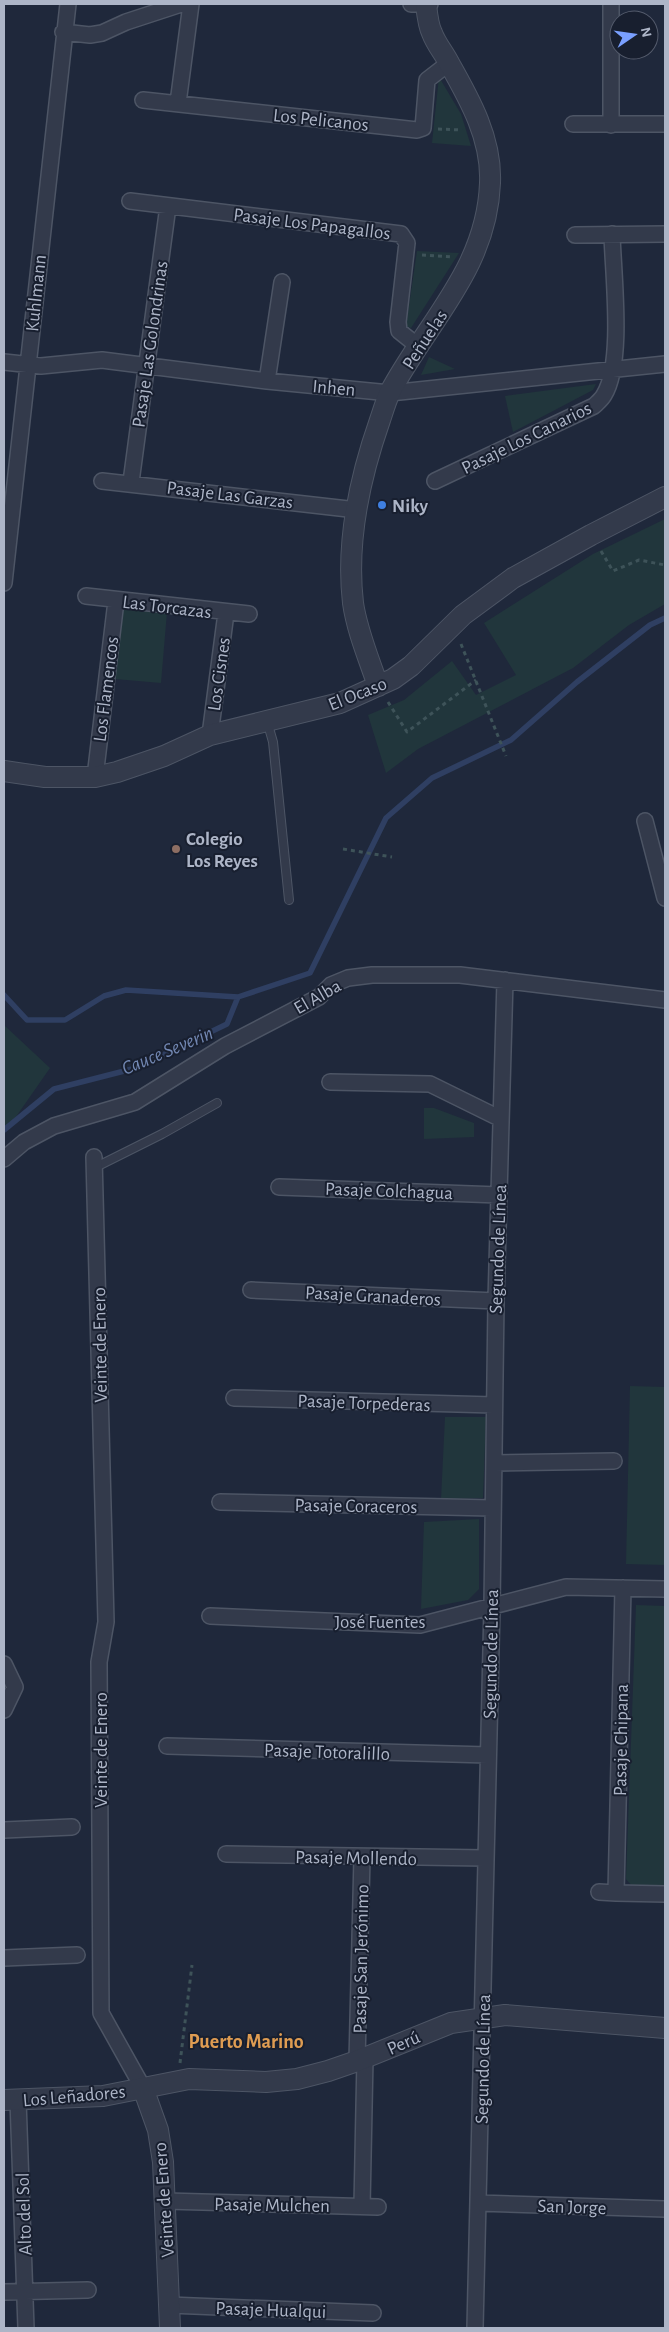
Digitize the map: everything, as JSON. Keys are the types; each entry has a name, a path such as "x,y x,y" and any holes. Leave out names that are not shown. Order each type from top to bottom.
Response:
{"street":[{"name":"Kuhlmann","path":"4,583 68,4"},
{"path":"64,32 90,35 102,34 126,22 181,4"},
{"path":"178,103 191,4"},
{"path":"411,4 430,4"},
{"name":"Peñuelas","path":"378,686 362,640 353,603 353,544 357,510 372,442 390,393 468,268 483,230 490,182 486,147 478,116 431,32 426,4"},
{"path":"611,4 611,125"},
{"path":"423,128 427,80 449,63"},
{"name":"Los Pelicanos","path":"142,100 417,130 423,128"},
{"path":"573,124 665,124"},
{"name":"Pasaje Los Papagallos","path":"130,202 401,234 407,243 398,322 399,331 419,347"},
{"name":"Pasaje Las Golondrinas","path":"131,482 168,206"},
{"path":"575,234 665,234"},
{"name":"Pasaje Los Canarios","path":"435,481 594,406 604,395 613,370 615,341 612,234"},
{"path":"267,381 282,282"},
{"name":"Inhen","path":"4,362 28,365 102,360 147,364 267,381 390,393 665,364"},
{"name":"Pasaje Las Garzas","path":"102,480 357,510"},
{"name":"El Ocaso","path":"4,771 45,777 95,777 147,762 210,736 340,703 393,679 411,666 484,598 513,578 665,497"},
{"name":"Las Torcazas","path":"86,596 116,601 250,614"},
{"name":"Los Flamencos","path":"95,777 116,601"},
{"name":"Los Cisnes","path":"210,736 226,613"},
{"path":"645,821 665,898"},
{"name":"El Alba","path":"4,1159 24,1142 54,1126 135,1102 225,1046 319,997 331,985 348,978 372,975 460,975 665,1000"},
{"name":"Segundo de Línea","path":"475,2328 484,2017 485,1858 492,1606 496,1301 506,980"},
{"path":"330,1082 430,1084 501,1119"},
{"name":"Veinte de Enero","path":"94,1162 106,1622 99,1662 101,2013 143,2088 158,2130 166,2201 170,2328"},
{"name":"Pasaje Colchagua","path":"279,1187 499,1195"},
{"name":"Pasaje Granaderos","path":"251,1290 496,1301"},
{"name":"Pasaje Torpederas","path":"234,1398 494,1405"},
{"path":"494,1463 614,1462"},
{"name":"Pasaje Coraceros","path":"220,1502 492,1508"},
{"name":"José Fuentes","path":"210,1616 420,1625 566,1587 665,1589"},
{"name":"Pasaje Chipana","path":"616,1893 623,1588"},
{"path":"4,1664 10,1673 15,1688 4,1710"},
{"name":"Pasaje Totoralillo","path":"166,1746 488,1755"},
{"path":"4,1830 72,1827"},
{"name":"Pasaje Mollendo","path":"226,1854 485,1858"},
{"name":"Pasaje San Jerónimo","path":"362,1857 362,2206"},
{"path":"599,1892 665,1894"},
{"path":"4,1958 77,1955"},
{"name":"Perú","path":"143,2088 188,2079 266,2082 320,2073 361,2060 420,2034 451,2023 484,2017 505,2015 665,2028"},
{"name":"Los Leñadores","path":"11,2100 104,2096 143,2088"},
{"name":"Alto del Sol","path":"11,2100 26,2292 26,2328"},
{"name":"Pasaje Mulchen","path":"166,2201 378,2207"},
{"name":"San Jorge","path":"478,2203 665,2209"},
{"path":"4,2292 88,2290"},
{"name":"Pasaje Hualqui","path":"169,2305 373,2313"}],"lane":[{"path":"268,721 273,742 289,900"},
{"path":"94,1162 162,1134 217,1102"}],"path":[{"path":"423,128 482,132"},
{"path":"591,535 613,571 640,560 665,565"},
{"path":"454,624 506,756"},
{"path":"378,686 407,732 476,680"},
{"path":"343,849 392,858"},
{"path":"177,2081 192,1965"}],"green space":[{"path":"439,77 461,114 471,146 432,143"},
{"path":"417,251 459,253 411,328 406,326"},
{"path":"429,357 455,369 421,375"},
{"path":"596,384 593,390 513,432 505,396"},
{"path":"665,519 665,604 629,625 573,668 418,749 386,773 368,715 404,700 452,661 476,695 516,675 484,623 593,554"},
{"path":"122,608 167,612 161,683 115,679"},
{"path":"4,1025 50,1068 4,1134"},
{"path":"424,1108 434,1108 474,1123 474,1137 424,1139"},
{"path":"630,1386 665,1387 665,1565 626,1564"},
{"path":"445,1417 486,1417 483,1498 441,1499"},
{"path":"479,1519 479,1589 468,1600 421,1609 424,1522"},
{"path":"636,1605 665,1606 665,1886 663,1887 632,1886 626,1879"}],"waterway":[{"path":"4,995 27,1020 65,1020 104,996 126,990 238,997 310,973 386,818 432,778 511,740 577,682 650,625 665,618"},
{"name":"Cauce Severin","path":"4,1130 54,1089 136,1068 227,1024 238,997"}],"place":[{"name":"Niky","path":"382,505"},
{"name":"Colegio Los Reyes","path":"176,849"}],"district":[{"name":"Puerto Marino","path":"246,2041"}]}
